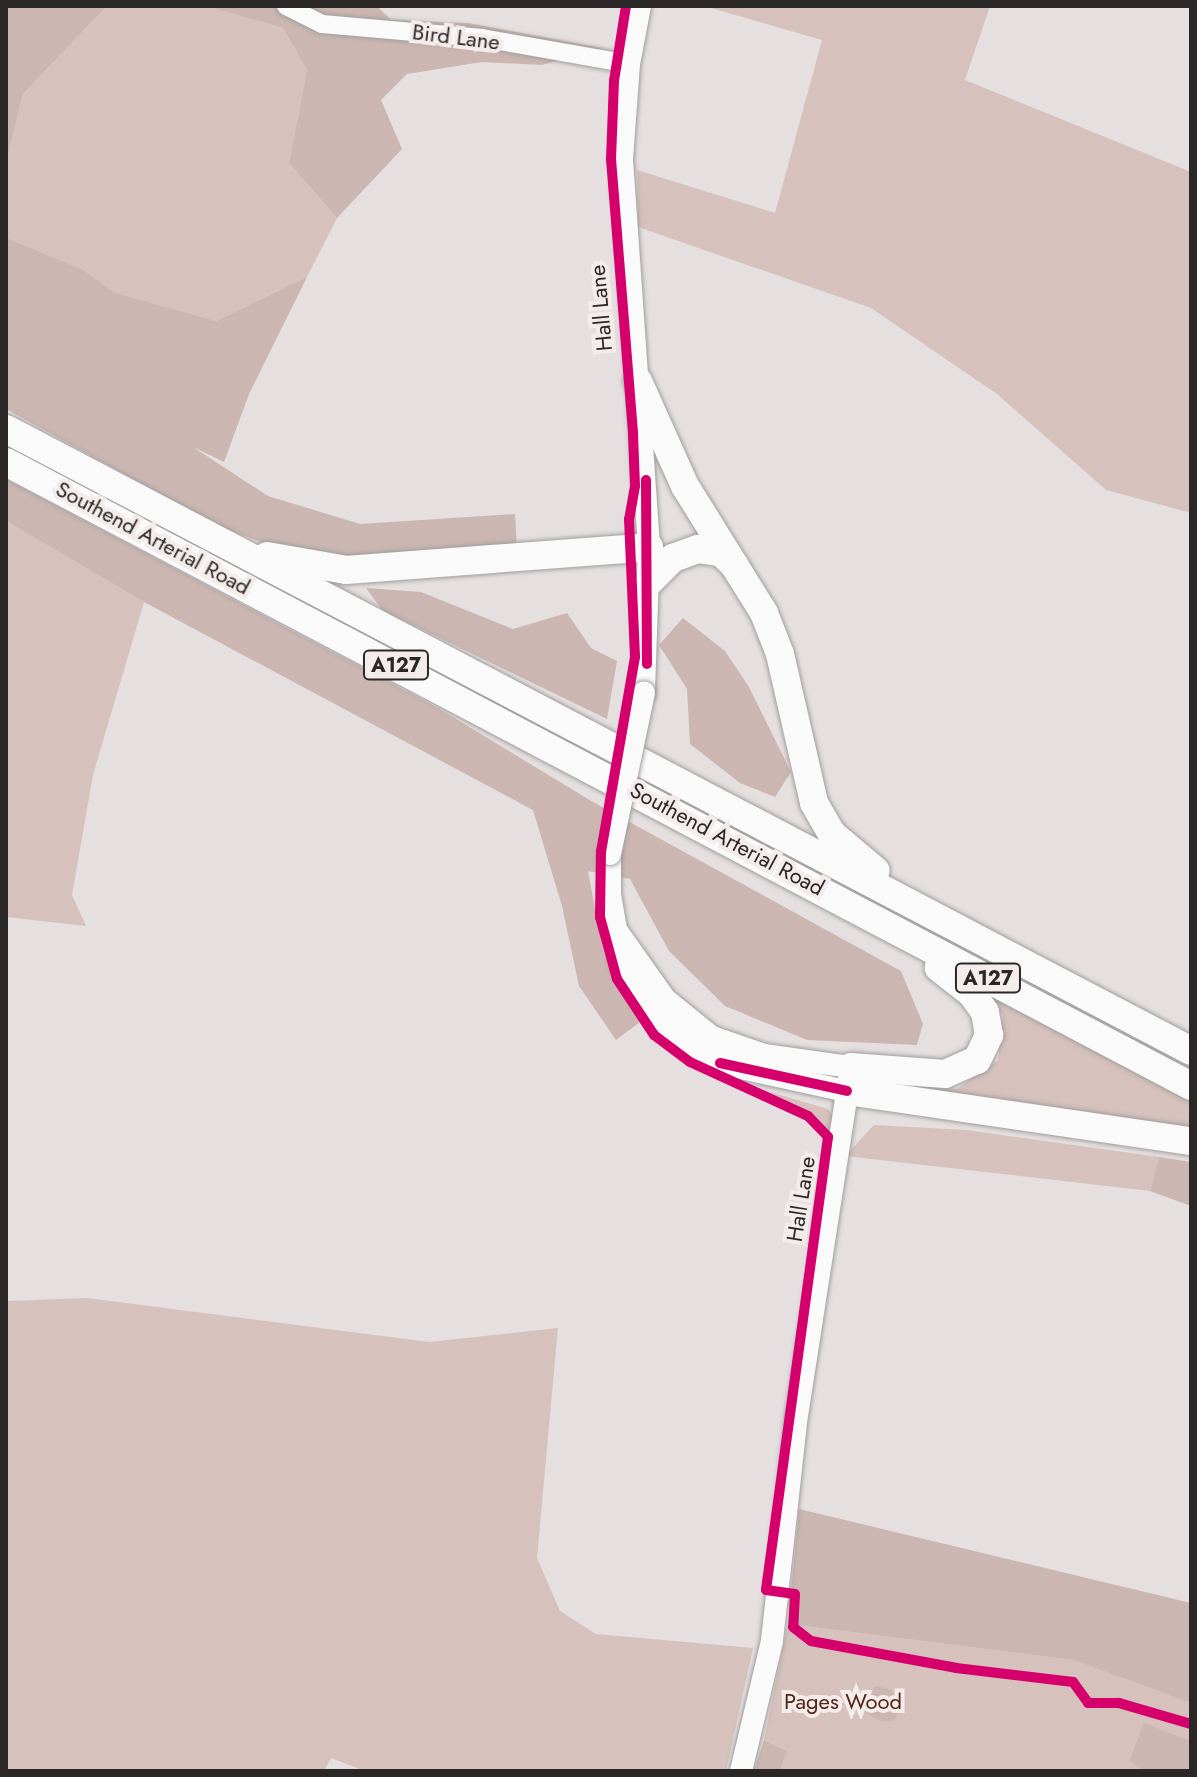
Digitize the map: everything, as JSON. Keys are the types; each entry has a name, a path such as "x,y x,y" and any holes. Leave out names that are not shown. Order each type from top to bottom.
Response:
{"highway":[{"name":"A127","path":"638,381 685,486 742,573 780,654 801,758 823,820 848,850 951,925"},
{"name":"Southend Arterial Road","path":"6,429 1191,1051"},
{"name":"Southend Arterial Road","path":"6,462 785,869 1191,1086"},
{"name":"A127","path":"229,546 346,570 649,547"},
{"path":"650,581 673,558 698,549 722,553 742,573"},
{"path":"785,869 953,977 971,993 989,1023 986,1048 960,1071 849,1079"},
{"path":"849,1079 1191,1141"}],"street":[{"name":"Bird Lane","path":"286,6 322,24 482,38 629,64"},
{"name":"Hall Lane","path":"640,6 629,64 622,160 650,581 644,693 610,854 617,931 628,976 675,1035 723,1064 802,1084 827,1100 841,1127"},
{"path":"617,931 665,999 712,1037 849,1079"},
{"name":"Hall Lane","path":"741,1771 772,1641 797,1414 849,1079 802,1084"}],"green space":[{"path":"107,6 209,6 283,28 307,70 289,163 337,218 307,277 216,321 113,292 6,238 6,162 23,94"},
{"path":"704,6 990,6 965,80 1191,172 1191,513 1106,490 997,394 871,308 638,227 637,170 775,213 822,40"},
{"path":"6,521 144,602 93,775 72,895 86,926 6,917"},
{"path":"978,983 1191,1098 1191,1134 908,1093 957,1089 998,1060 1003,1015"},
{"path":"747,1085 828,1109 836,1121 832,1134 810,1115"},
{"path":"874,1125 967,1130 1159,1157 1150,1191 845,1156"},
{"path":"87,1298 429,1342 558,1328 537,1558 560,1611 596,1634 753,1648 726,1771 365,1771 331,1758 324,1771 6,1771 6,1301"},
{"name":"Pages Wood","path":"788,1624 1073,1660 1191,1703 1191,1741 1144,1724 1129,1759 1144,1771 780,1771 787,1751 764,1740"}],"shaded area":[{"path":"6,6 107,6 23,94 6,163"},
{"path":"207,6 377,6 391,20 468,23 603,48 542,65 482,62 407,74 381,100 402,149 337,218 289,163 307,70 283,28"},
{"path":"6,238 83,270 113,292 216,321 307,277 249,394 224,462 193,447 268,496 360,524 515,514 517,550 356,558 285,551 218,526 6,409"},
{"path":"6,479 438,708 593,802 901,971 923,1024 917,1045 807,1040 725,1006 669,951 630,879 588,871 602,946 613,980 640,1022 616,1040 579,986 562,906 533,810 144,602 6,521"},
{"path":"366,588 421,592 513,629 567,613 591,648 617,661 607,719 382,610"},
{"path":"683,618 725,651 749,687 791,772 775,797 740,783 690,744 687,689 659,645"},
{"path":"1159,1157 1191,1162 1191,1206 1150,1191"},
{"path":"799,1509 1191,1603 1191,1703 1073,1660 788,1624"},
{"path":"875,1686 892,1690 900,1705 895,1720 882,1722 859,1709"},
{"path":"1144,1723 1191,1741 1191,1771 1144,1771 1129,1760"},
{"path":"764,1740 787,1751 780,1771 754,1771"}],"cycle path":[{"path":"626,6 614,81 611,159 633,434 635,486 629,519 635,657 601,851 600,917 617,979 654,1035 690,1062 808,1116 828,1137 766,1590 795,1594 793,1627 811,1641 956,1668 1073,1682 1088,1703 1119,1703 1191,1724"},
{"path":"646,480 647,664"},
{"path":"720,1063 847,1091"}]}
